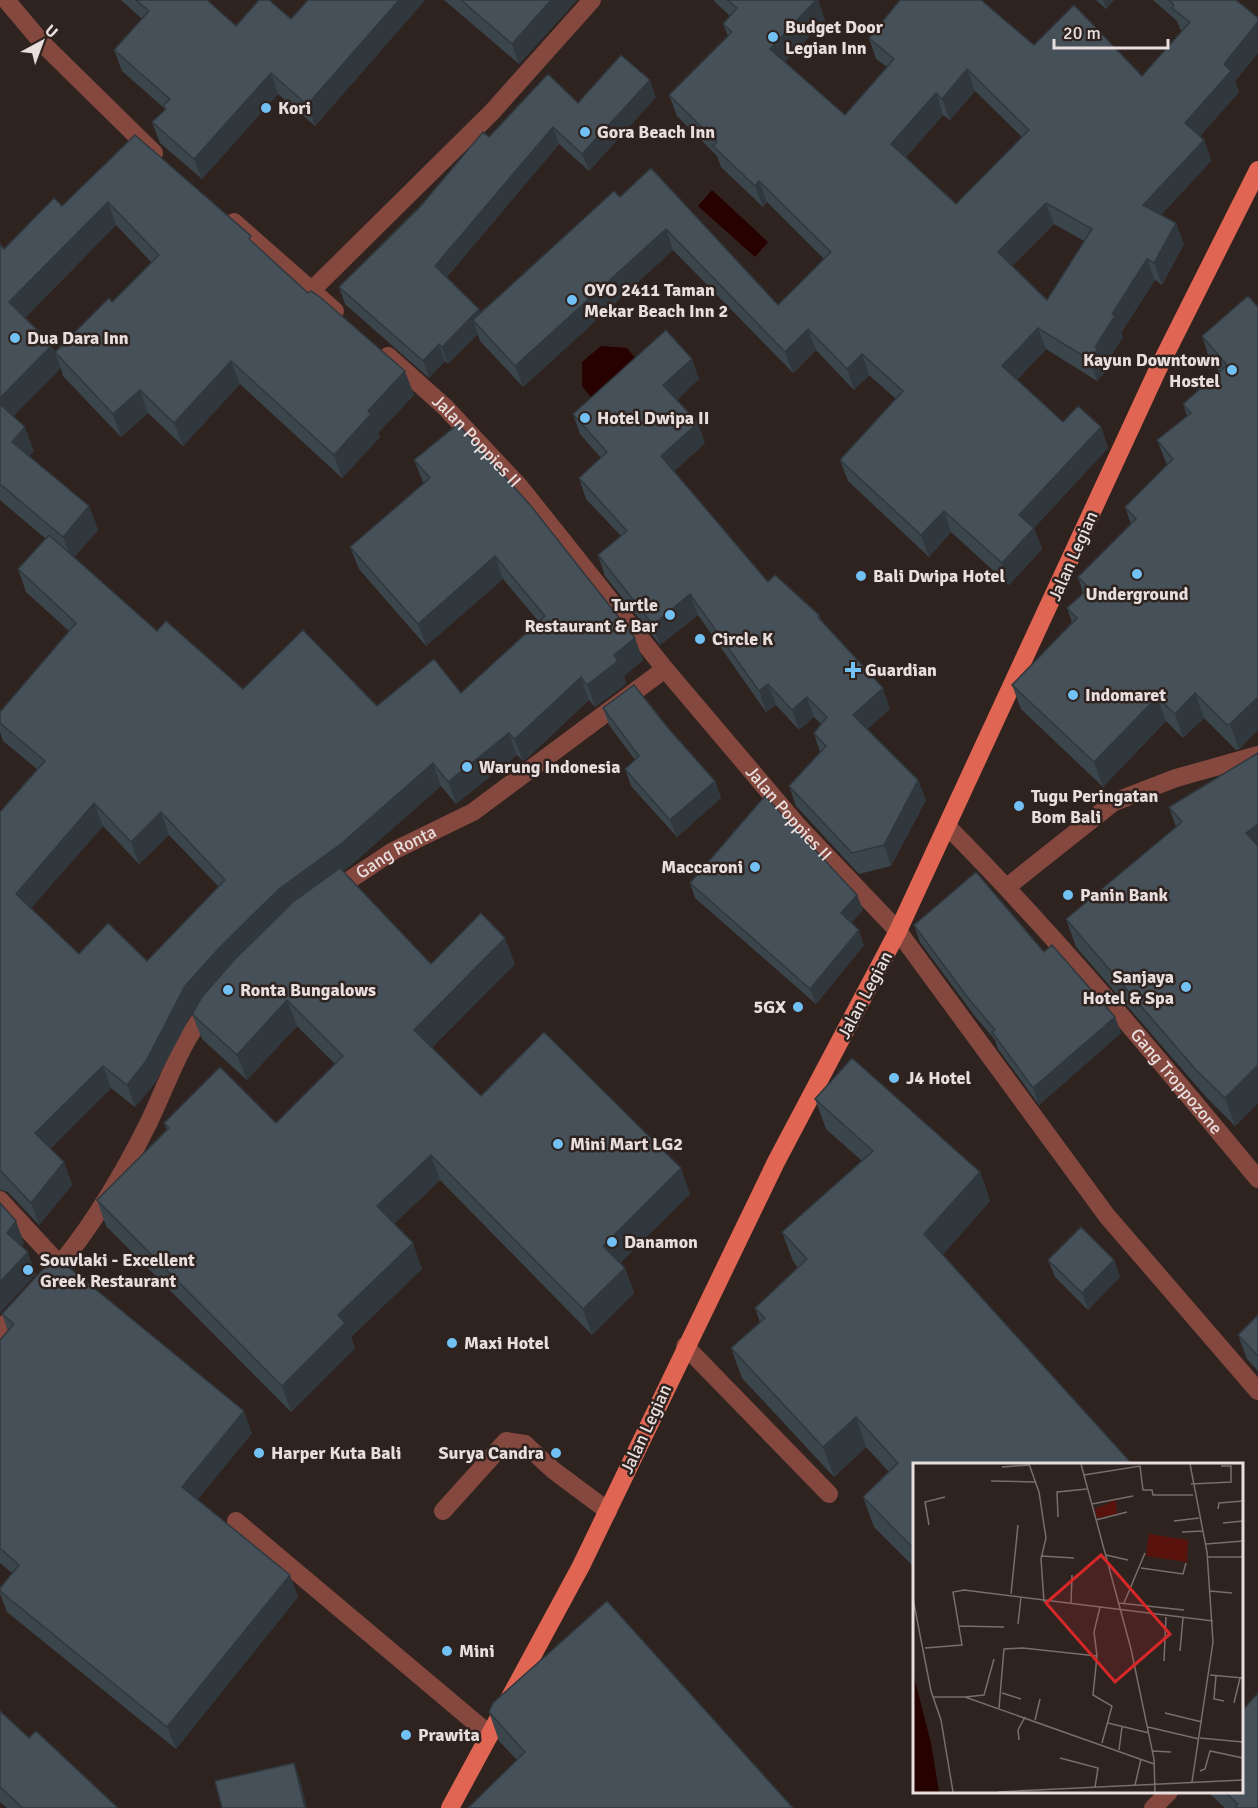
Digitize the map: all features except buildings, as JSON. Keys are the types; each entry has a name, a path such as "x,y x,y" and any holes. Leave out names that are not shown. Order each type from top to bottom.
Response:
{"main road":[{"name":"Jalan Legian","path":"450,1808 581,1566 776,1162 898,931 1158,369 1258,170"}],"street":[{"path":"6,0 44,45 169,165"},
{"path":"312,290 492,112 592,0"},
{"path":"222,212 347,321"},
{"name":"Jalan Poppies II","path":"374,345 445,407 520,487 665,669 799,827 898,931 1107,1216 1258,1391"},
{"name":"Gang Ronta","path":"316,902 393,851 473,812 665,669"},
{"path":"1007,887 1114,802 1176,778 1258,755"},
{"name":"Gang Troppozone","path":"948,827 1007,887 1089,978 1258,1179"},
{"path":"0,1330 60,1265 96,1214 147,1126 185,1045 202,1016 222,993"},
{"path":"0,1200 60,1265"},
{"path":"686,1346 829,1494"},
{"path":"443,1511 506,1441 525,1444 553,1470 608,1511"},
{"path":"236,1521 490,1735"},
{"path":"1153,1808 1167,1793"}],"shaded area":[{"path":"712,190 768,242 755,257 698,206"},
{"path":"601,346 627,348 646,371 600,408 582,386 582,362"}],"place":[{"name":"Budget Door Legian Inn","path":"773,37"},
{"name":"Kori","path":"266,108"},
{"name":"Gora Beach Inn","path":"585,132"},
{"name":"OYO 2411 Taman Mekar Beach Inn 2","path":"572,300"},
{"name":"Dua Dara Inn","path":"15,338"},
{"name":"Kayun Downtown Hostel","path":"1232,370"},
{"name":"Hotel Dwipa II","path":"585,418"},
{"name":"Underground","path":"1137,574"},
{"name":"Bali Dwipa Hotel","path":"861,576"},
{"name":"Turtle Restaurant & Bar","path":"670,615"},
{"name":"Circle K","path":"700,639"},
{"name":"Guardian","path":"853,670"},
{"name":"Indomaret","path":"1073,695"},
{"name":"Warung Indonesia","path":"467,767"},
{"name":"Tugu Peringatan Bom Bali","path":"1019,806"},
{"name":"Maccaroni","path":"755,867"},
{"name":"Panin Bank","path":"1068,895"},
{"name":"Sanjaya Hotel & Spa","path":"1186,987"},
{"name":"Ronta Bungalows","path":"228,990"},
{"name":"5GX","path":"798,1007"},
{"name":"J4 Hotel","path":"894,1078"},
{"name":"Mini Mart LG2","path":"558,1144"},
{"name":"Danamon","path":"612,1242"},
{"name":"Souvlaki - Excellent Greek Restaurant","path":"28,1270"},
{"name":"Maxi Hotel","path":"452,1343"},
{"name":"Harper Kuta Bali","path":"259,1453"},
{"name":"Surya Candra","path":"556,1453"},
{"name":"Mini","path":"447,1651"},
{"name":"Prawita","path":"406,1735"}]}
